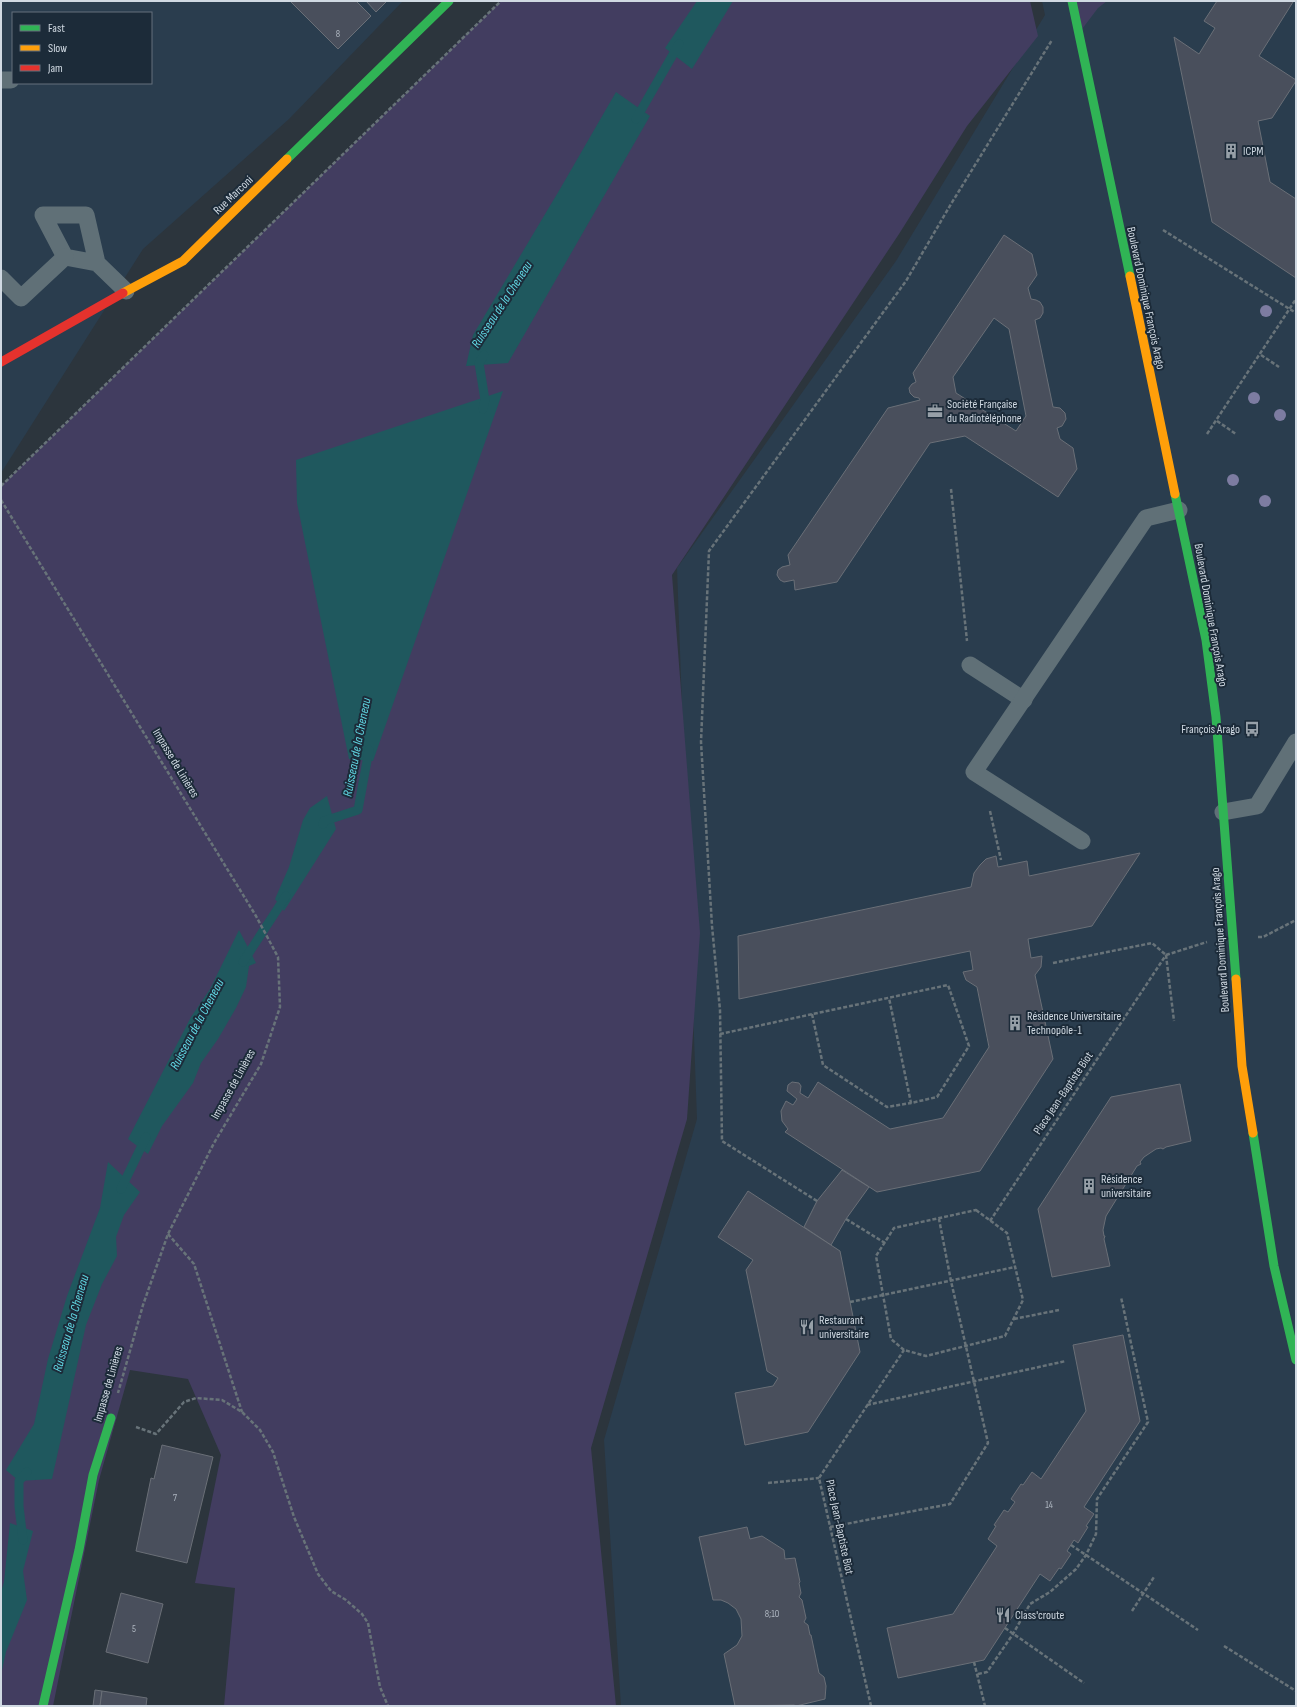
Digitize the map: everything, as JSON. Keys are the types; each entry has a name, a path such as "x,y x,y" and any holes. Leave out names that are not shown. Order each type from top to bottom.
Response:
{"street":[{"name":"Rue Marconi","path":"1,362 126,291 183,261 449,1"},
{"name":"Boulevard Dominique François Arago","path":"1072,1 1206,640 1216,717 1242,1059 1254,1145 1274,1266 1296,1360"},
{"name":"Impasse de Linières","path":"43,1706 79,1550 93,1475 111,1418"}],"lane":[{"path":"97,263 86,215 43,215 65,256 97,263 126,291"},
{"path":"1,278 21,298 65,256"},
{"path":"1082,841 974,772 1146,518 1179,510"},
{"path":"970,665 1024,700"},
{"path":"1223,812 1257,806 1296,742"}],"path":[{"path":"1,486 501,1"},
{"path":"817,1201 722,1141 720,1010 712,926 701,742 709,551 906,281 950,204 1052,40"},
{"path":"1164,230 1296,312"},
{"path":"1208,434 1261,355 1296,299"},
{"path":"1261,355 1279,367"},
{"path":"1217,421 1236,434"},
{"path":"951,489 970,665"},
{"name":"Impasse de Linières","path":"1,500 256,916 278,957 280,1007 261,1064 214,1143 168,1234 143,1305 111,1418"},
{"path":"989,809 1001,860"},
{"path":"1166,955 1205,943 1262,937 1296,920"},
{"path":"1053,964 1152,944 1166,955 1174,1021"},
{"name":"Place Jean-Baptiste Biot","path":"990,1221 1166,955"},
{"path":"720,1034 812,1014 889,998 948,985 969,1046 936,1097 887,1107 823,1066 812,1014"},
{"path":"889,998 911,1103"},
{"path":"976,1210 990,1221 1007,1233 1023,1300 1005,1336 926,1356 904,1350 891,1339 876,1256 894,1228 976,1210"},
{"path":"846,1219 885,1243"},
{"path":"830,1527 950,1504 988,1443 951,1281 939,1219"},
{"path":"168,1234 194,1264 242,1412"},
{"path":"850,1302 1015,1267"},
{"path":"978,1674 987,1672 1013,1634 1030,1604 1050,1592 1076,1570 1086,1555 1096,1534 1097,1499 1148,1422 1121,1297"},
{"path":"1014,1319 1058,1310"},
{"name":"Place Jean-Baptiste Biot","path":"871,1706 819,1478 904,1350"},
{"path":"867,1405 1066,1361"},
{"path":"111,1418 156,1434 184,1402 196,1398 222,1400 242,1412 260,1430 273,1452 294,1516 318,1574 331,1591 346,1600 362,1614 368,1623 380,1687 388,1706"},
{"path":"768,1484 819,1478"},
{"path":"1071,1545 1198,1630"},
{"path":"1132,1611 1154,1577"},
{"path":"1005,1628 1084,1683"},
{"path":"1224,1646 1296,1691"},
{"path":"974,1662 985,1706"}],"shaded area":[{"path":"1,1 403,1 289,119 143,249 1,473"},
{"path":"501,1 1030,1 1038,36 967,126 899,234 672,575 700,933 687,1119 591,1448 616,1706 224,1706 235,1588 195,1583 221,1455 188,1379 130,1370 99,1480 53,1706 1,1706 1,486"},
{"path":"1042,1 1296,1 1296,1706 621,1706 604,1440 697,1119 677,568 896,261 1045,15"},
{"path":"1073,1 1107,1 1098,8 1079,33"}],"water":[{"path":"697,1 733,1 692,69 665,48"},
{"path":"616,92 650,116 508,363 466,366 473,335"},
{"path":"503,391 373,761 349,759 297,503 296,460"},
{"path":"327,796 336,829 284,911 275,899 289,867 303,820 310,808"},
{"path":"239,930 256,963 249,966 246,987 236,1008 218,1039 201,1063 193,1083 162,1126 148,1154 128,1139 191,1017 210,989"},
{"path":"108,1162 140,1192 124,1215 116,1237 117,1256 102,1284 86,1325 52,1479 19,1481 6,1470 34,1424 48,1359 67,1296 100,1208"},
{"path":"10,1523 33,1531 23,1571 27,1600 6,1652 1,1675 1,1592 4,1582"}],"building":[{"path":"290,1 356,1 371,16 338,49"},
{"path":"366,1 387,1 376,12"},
{"name":"ICPM","path":"1217,1 1293,2 1259,56 1296,81 1272,118 1258,121 1270,182 1296,199 1296,278 1212,222 1174,37 1199,54 1215,28 1204,21"},
{"name":"Société Française du Radiotéléphone","path":"1004,235 1032,254 1037,275 1028,288 1031,299 1040,302 1043,307 1043,313 1040,318 1035,320 1053,407 1060,408 1065,413 1066,419 1062,426 1057,428 1060,439 1073,448 1077,469 1058,497 965,436 930,443 837,582 795,590 794,580 784,582 780,580 777,575 778,570 782,567 790,565 788,555 888,408 920,400 910,393 909,388 916,382 913,373","holes":["994,318 1009,329 1026,416 1016,431 956,393 953,377"]},
{"name":"Résidence Universitaire Technopôle-1","path":"1140,853 1092,926 1028,939 1031,958 1042,956 1041,967 1035,975 1053,1059 980,1171 877,1192 785,1132 788,1129 782,1121 781,1111 786,1101 793,1105 797,1099 787,1091 788,1085 792,1082 799,1083 801,1086 800,1093 808,1098 818,1082 890,1129 943,1118 989,1047 977,987 966,980 963,972 973,970 970,951 739,999 738,936 971,887 974,873 980,865 986,859 996,856 998,867 1027,861 1029,876"},
{"name":"Résidence universitaire","path":"1180,1084 1191,1141 1163,1149 1156,1149 1144,1157 1140,1162 1141,1164 1137,1166 1106,1216 1103,1230 1110,1266 1052,1277 1038,1209 1111,1097"},
{"path":"842,1170 869,1187 846,1219 831,1245 804,1227 817,1201"},
{"name":"Restaurant universitaire","path":"748,1191 840,1251 860,1352 808,1432 745,1445 735,1393 773,1386 778,1378 767,1371 746,1270 753,1260 718,1237"},
{"path":"1123,1335 1140,1421 1084,1507 1094,1514 1086,1526 1088,1527 1078,1543 1074,1540 1067,1551 1071,1554 1061,1569 1059,1568 1050,1581 1040,1574 984,1660 898,1678 887,1628 953,1614 997,1546 988,1539 996,1526 994,1525 1004,1510 1008,1512 1015,1502 1011,1499 1021,1484 1023,1485 1032,1472 1041,1479 1086,1411 1073,1345"},
{"path":"162,1445 213,1457 187,1563 136,1551 151,1478 154,1479"},
{"path":"747,1527 750,1539 762,1536 784,1550 785,1559 795,1558 800,1582 801,1593 799,1597 802,1600 806,1618 804,1622 808,1625 811,1635 819,1673 824,1677 826,1686 825,1699 796,1706 735,1706 724,1654 737,1645 742,1636 741,1619 736,1609 728,1603 721,1600 713,1600 699,1537"},
{"path":"121,1593 163,1604 148,1663 106,1652"},
{"path":"95,1690 102,1691 100,1706 93,1706"},
{"path":"102,1691 147,1698 146,1706 100,1706"}],"waterway":[{"name":"Ruisseau de la Cheneau","path":"636,119 679,44"},
{"name":"Ruisseau de la Cheneau","path":"483,409 485,400 479,363 484,355"},
{"name":"Ruisseau de la Cheneau","path":"323,824 324,821 358,810 369,750"},
{"name":"Ruisseau de la Cheneau","path":"243,962 286,896"},
{"name":"Ruisseau de la Cheneau","path":"121,1189 146,1137"},
{"name":"Ruisseau de la Cheneau","path":"23,1540 19,1506 19,1481 27,1472"}],"traffic: fast":[{"path":"287,159 449,1"},
{"path":"1072,1 1130,276"},
{"path":"1175,494 1206,640 1216,717 1236,979"},
{"path":"1253,1133 1274,1266 1296,1360"},
{"path":"43,1706 79,1550 93,1475 111,1418"}],"traffic: slow":[{"path":"123,293 183,261 287,159"},
{"path":"1130,276 1175,494"},
{"path":"1236,979 1242,1066 1253,1133"}],"traffic: jam":[{"path":"1,362 123,293"}],"place":[{"name":"ICPM","path":"1231,151"},
{"name":"Société Française du Radiotéléphone","path":"935,411"},
{"name":"François Arago","path":"1252,729"},
{"name":"Résidence Universitaire Technopôle-1","path":"1015,1023"},
{"name":"Résidence universitaire","path":"1089,1186"},
{"name":"Restaurant universitaire","path":"807,1327"},
{"name":"Class'croute","path":"1003,1615"}]}
